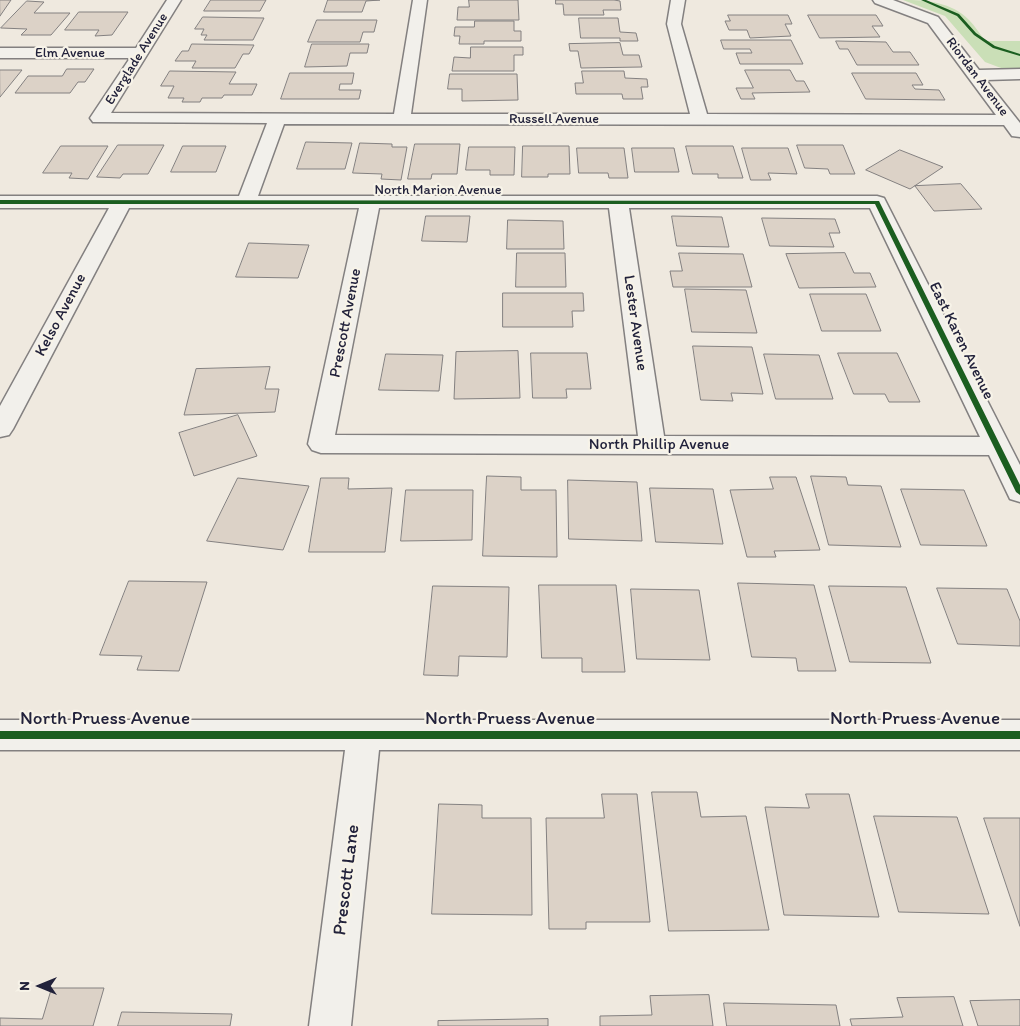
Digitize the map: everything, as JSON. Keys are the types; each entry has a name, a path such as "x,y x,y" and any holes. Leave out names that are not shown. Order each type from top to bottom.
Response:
{"street":[{"name":"Everglade Avenue","path":"99,118 174,0"},
{"path":"402,119 420,0"},
{"path":"678,0 674,24 700,120"},
{"name":"Riordan Avenue","path":"880,0 933,20 1020,135"},
{"name":"Elm Avenue","path":"0,53 140,53"},
{"path":"974,74 1020,74"},
{"path":"986,89 1020,90"},
{"name":"Russell Avenue","path":"99,118 1009,120"},
{"path":"246,202 277,119"},
{"name":"North Marion Avenue","path":"0,202 877,202"},
{"name":"Kelso Avenue","path":"0,429 122,202"},
{"name":"Prescott Avenue","path":"322,444 370,202"},
{"name":"Lester Avenue","path":"618,202 652,445"},
{"name":"East Karen Avenue","path":"877,202 1020,492"},
{"name":"North Phillip Avenue","path":"322,444 997,446"},
{"name":"North Pruess Avenue","path":"0,735 1020,735"},
{"name":"Prescott Lane","path":"330,1026 364,735"}],"green space":[{"path":"903,0 938,3 955,9 969,20 985,41 1020,41 1020,68 1001,68 985,62 945,16"}],"building":[{"path":"0,0 11,0 0,16"},
{"path":"211,0 266,0 260,11 204,11"},
{"path":"328,0 380,0 366,1 362,12 324,12"},
{"path":"469,0 518,0 519,20 457,20 458,7 469,7"},
{"path":"556,0 614,0 620,1 621,10 603,10 604,15 564,15 563,4 556,4"},
{"path":"27,1 44,2 34,13 70,13 51,35 21,35 27,29 1,28"},
{"path":"79,12 128,12 112,35 95,36 99,30 65,30"},
{"path":"728,15 788,15 792,24 785,24 791,36 750,38 747,30 729,30 725,21 730,21"},
{"path":"808,15 876,15 883,26 872,26 880,37 820,38"},
{"path":"203,17 264,18 253,40 204,40 207,35 201,35 204,29 195,29"},
{"path":"579,18 618,18 620,32 636,33 638,41 620,41 620,38 581,38"},
{"path":"317,20 377,20 374,32 363,32 360,42 308,42"},
{"path":"475,21 514,21 514,31 521,31 521,41 484,41 484,44 459,44 460,36 454,36 455,27 474,27"},
{"path":"721,40 791,40 803,64 740,64 736,53 752,53 750,49 724,49"},
{"path":"836,41 886,42 893,52 910,52 919,65 857,65 848,49 840,49"},
{"path":"620,43 623,55 639,55 642,67 581,68 578,51 570,51 569,44"},
{"path":"192,44 254,45 249,54 243,54 235,68 192,68 196,61 175,61 182,51 188,51"},
{"path":"312,44 369,44 367,53 350,53 347,66 305,67"},
{"path":"471,47 523,47 523,55 514,55 514,71 452,71 454,57 470,58"},
{"path":"67,69 94,69 85,82 78,82 70,93 15,93 28,76 62,76"},
{"path":"0,70 22,70 0,97"},
{"path":"745,70 790,70 796,81 804,81 810,92 752,93 755,99 741,99 736,88 753,88"},
{"path":"170,71 236,72 229,84 257,84 252,95 224,95 222,98 202,98 200,102 182,102 184,98 168,98 174,86 161,86"},
{"path":"582,71 624,71 625,78 647,79 648,87 641,87 643,99 623,99 622,94 576,94 575,83 583,83"},
{"path":"290,73 354,73 352,84 340,84 339,90 361,90 359,99 281,99"},
{"path":"852,73 916,73 923,85 912,85 915,89 939,90 945,100 866,99"},
{"path":"450,74 517,74 518,100 462,101 462,89 448,89"},
{"path":"306,142 352,143 345,169 297,169"},
{"path":"360,143 392,144 392,147 407,147 401,180 381,179 382,174 353,173"},
{"path":"415,144 460,144 457,174 432,174 431,179 408,179"},
{"path":"118,145 164,145 148,174 123,174 120,178 97,177"},
{"path":"797,145 843,145 855,174 830,174 828,169 805,168"},
{"path":"61,146 108,146 88,179 69,178 72,173 43,173"},
{"path":"183,146 226,146 216,172 171,172"},
{"path":"523,146 569,146 570,174 548,174 548,177 522,177"},
{"path":"686,146 733,146 743,178 718,178 718,174 693,174"},
{"path":"469,147 515,147 514,175 490,175 490,170 466,170"},
{"path":"577,148 624,148 628,178 609,178 608,173 579,173"},
{"path":"632,148 674,148 679,172 635,172"},
{"path":"742,148 788,148 797,174 768,173 771,180 751,180"},
{"path":"900,150 943,167 910,189 866,170"},
{"path":"961,184 982,209 934,211 915,186"},
{"path":"426,216 470,216 467,242 422,241"},
{"path":"672,216 722,217 729,247 677,246"},
{"path":"762,218 835,219 840,233 829,233 834,247 770,246"},
{"path":"508,220 563,221 564,249 507,249"},
{"path":"249,243 309,245 298,278 236,277"},
{"path":"517,253 565,253 566,287 516,287"},
{"path":"679,253 743,254 752,287 673,287 670,271 682,271"},
{"path":"845,253 854,273 870,273 876,287 799,288 786,254"},
{"path":"685,289 746,290 757,333 692,332"},
{"path":"503,293 583,293 584,311 572,311 573,327 503,327"},
{"path":"810,294 866,294 881,331 822,331"},
{"path":"693,346 752,347 763,394 731,393 733,401 701,400"},
{"path":"518,351 520,398 454,399 456,352"},
{"path":"531,353 587,353 591,389 566,389 567,398 533,398"},
{"path":"838,353 897,353 920,402 889,402 885,394 854,394"},
{"path":"386,354 443,355 439,391 379,390"},
{"path":"764,354 819,355 833,399 776,399"},
{"path":"270,367 265,389 279,389 275,412 184,415 196,369"},
{"path":"238,415 257,456 194,476 179,433"},
{"path":"487,476 521,477 521,490 556,490 557,557 483,556"},
{"path":"811,476 846,477 848,485 881,486 901,547 829,545"},
{"path":"770,477 796,477 820,550 774,551 776,557 747,557 730,490 773,489"},
{"path":"238,478 309,486 283,550 207,541"},
{"path":"321,478 349,478 348,489 392,488 385,552 309,552"},
{"path":"568,480 637,482 642,541 569,539"},
{"path":"650,488 713,489 723,544 656,542"},
{"path":"901,489 964,490 987,546 921,545"},
{"path":"406,490 473,490 472,540 401,541"},
{"path":"129,581 207,582 179,671 137,670 142,656 100,655"},
{"path":"738,583 814,585 836,671 798,671 796,658 752,657"},
{"path":"539,585 616,585 625,672 582,672 582,658 542,658"},
{"path":"433,586 509,587 507,657 459,656 458,676 424,675"},
{"path":"829,586 906,587 931,663 850,662"},
{"path":"937,588 1007,589 1020,621 1020,646 958,644"},
{"path":"631,589 699,590 710,660 637,659"},
{"path":"652,792 697,792 701,817 746,816 769,930 669,931"},
{"path":"602,794 637,794 650,922 586,922 586,929 549,929 546,818 604,818"},
{"path":"806,794 849,794 879,917 784,915 765,807 809,808"},
{"path":"439,804 482,805 482,818 531,818 532,915 432,914"},
{"path":"874,816 957,817 989,914 899,912"},
{"path":"984,818 1020,818 1020,926"},
{"path":"52,988 104,988 93,1026 0,1026 0,1018 42,1019"},
{"path":"709,995 713,1026 600,1026 600,1016 652,1015 650,996"},
{"path":"954,997 963,1026 852,1026 850,1019 903,1017 897,998"},
{"path":"1020,1000 1020,1026 978,1026 970,1001"},
{"path":"724,1003 836,1005 840,1026 727,1026"},
{"path":"122,1012 232,1014 230,1026 118,1026"},
{"path":"548,1019 548,1026 438,1026 438,1021"}],"cycle path":[{"path":"923,0 958,15 975,34 994,47 1020,55"},
{"path":"0,202 877,202 1020,492"},
{"path":"0,735 1020,735"}]}
